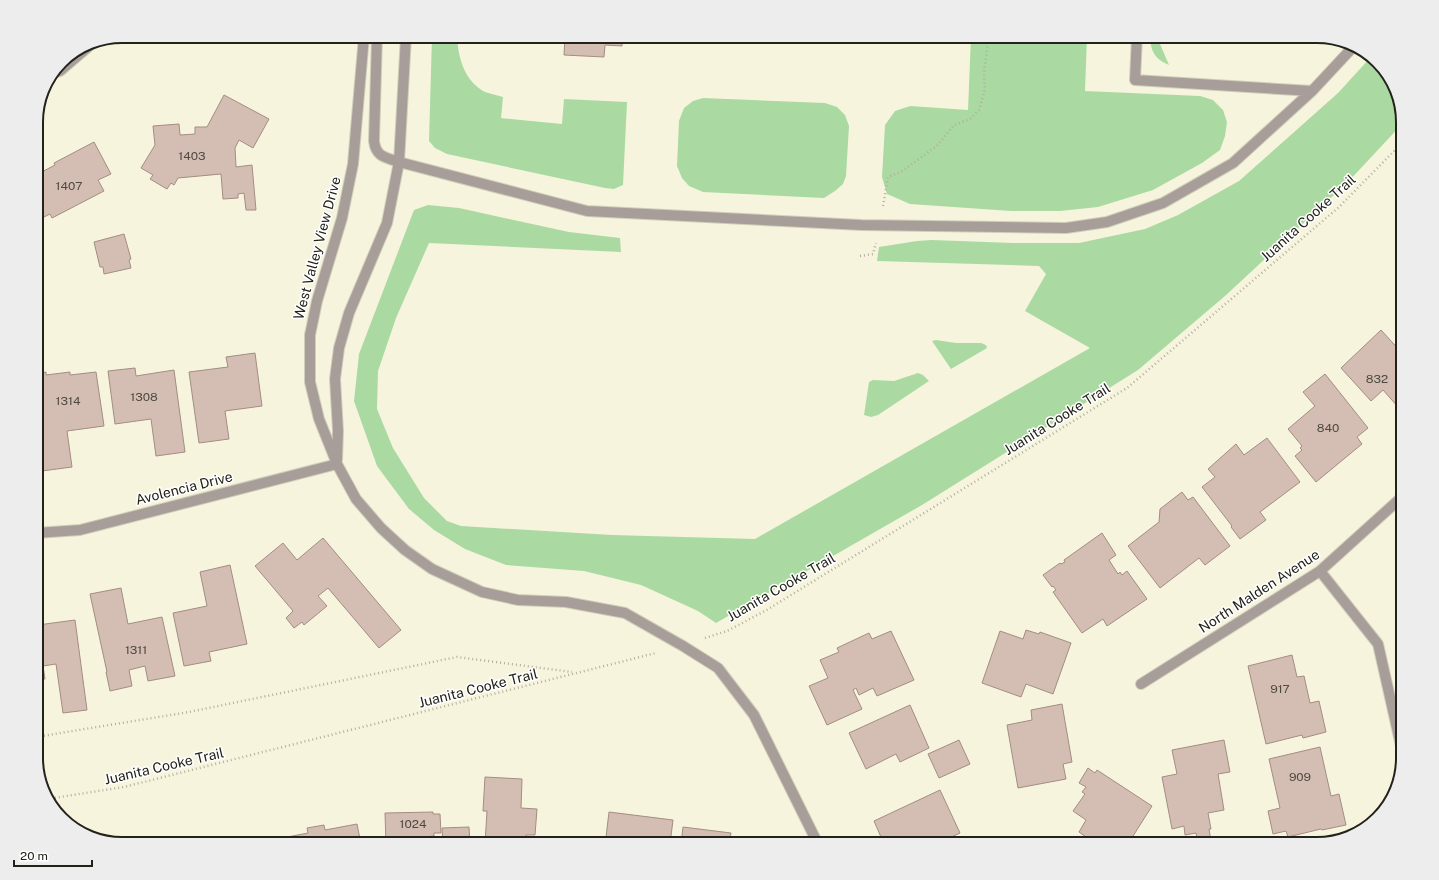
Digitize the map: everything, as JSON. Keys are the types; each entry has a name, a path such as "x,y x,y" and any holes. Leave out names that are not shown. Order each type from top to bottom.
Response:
{"street":[{"name":"West Valley View Drive","path":"363,43 353,164 342,218 317,301 310,335 310,382 319,418 336,464 356,499 381,528 405,550 432,569 482,592 518,600 566,602 625,613 718,668 754,715 815,837"},
{"path":"377,43 375,148 379,154 399,162 587,212 879,225 1066,228 1108,222 1163,203 1233,163 1312,90 1350,51"},
{"path":"336,464 338,431 334,379 349,314 387,223 399,162 406,43"},
{"path":"1137,43 1135,80 1312,90"},
{"name":"Avolencia Drive","path":"43,533 80,530 336,464"},
{"name":"North Malden Avenue","path":"1141,684 1320,571 1396,502"},
{"path":"1320,571 1378,644 1396,724"}],"path":[{"path":"860,256 874,254 888,177 901,172 937,146 954,126 970,119 979,110 985,89 984,72 988,43"},
{"name":"Juanita Cooke Trail","path":"54,798 124,787 683,646 727,631 765,611 1127,388 1339,207 1396,149"},
{"path":"43,736 189,712 457,657 575,673"}],"green space":[{"path":"432,43 458,43 461,60 467,75 472,82 485,92 503,97 501,118 562,124 564,99 627,102 623,185 614,189 447,154 435,148 429,141"},
{"path":"971,43 1087,43 1085,91 1200,96 1213,100 1223,110 1227,122 1225,136 1220,150 1202,163 1153,190 1098,207 1060,211 1011,211 910,204 887,194 882,177 885,125 895,111 910,106 968,110"},
{"path":"1151,43 1162,43 1160,44 1169,65 1157,58"},
{"path":"1367,61 1383,78 1388,87 1392,97 1396,117 1396,131 1348,182 1225,296 1138,370 922,505 716,623 698,611 641,585 584,571 506,565 465,549 434,530 409,509 377,466 354,401 359,354 414,210 428,205 459,208 569,232 620,238 621,252 429,243 396,318 378,371 377,409 393,448 424,498 447,521 461,526 612,535 755,539 1090,348 1025,311 1046,274 1039,266 877,261 879,247 932,240 1013,243 1079,243 1145,229 1178,215 1239,181 1338,93"},
{"path":"703,98 825,103 837,107 845,115 849,126 846,176 843,184 824,198 703,192 689,186 682,178 677,166 679,121 684,108 693,101"},
{"path":"936,340 956,343 981,343 986,345 987,348 951,369 932,341"},
{"path":"918,373 923,375 929,381 878,415 871,417 864,415 869,382 873,380 894,381"}],"building":[{"path":"565,43 622,43 622,46 605,45 604,57 564,55"},
{"path":"224,95 269,119 253,148 239,140 235,148 236,167 252,165 256,210 246,210 244,193 238,194 238,198 223,199 221,174 178,178 174,185 171,183 167,189 150,179 153,175 141,168 155,145 153,126 179,124 180,135 195,134 195,127 207,127"},
{"path":"94,142 111,174 98,180 104,191 52,218 50,214 43,218 43,171 55,165 54,163"},
{"path":"124,234 131,259 129,260 131,268 104,274 103,267 100,267 94,242"},
{"path":"1381,330 1396,346 1396,405 1383,390 1371,401 1341,368"},
{"path":"255,353 262,406 225,411 229,439 199,443 189,372 228,367 226,357"},
{"path":"135,368 136,376 174,370 185,452 156,456 151,419 115,424 108,371"},
{"path":"46,372 46,375 70,372 70,375 96,372 104,426 67,431 72,467 43,471 43,373"},
{"path":"1325,374 1368,428 1357,437 1362,444 1316,482 1295,456 1302,450 1300,448 1302,446 1288,429 1315,406 1303,392"},
{"path":"1267,438 1300,482 1260,512 1266,520 1240,539 1231,527 1232,526 1202,487 1215,477 1208,469 1236,444 1244,455"},
{"path":"1182,492 1188,500 1193,497 1230,546 1205,565 1199,558 1160,588 1128,546 1159,522 1160,509"},
{"path":"1102,533 1116,555 1109,560 1118,574 1120,572 1122,575 1127,571 1147,599 1107,626 1103,619 1082,633 1053,592 1056,590 1043,575 1060,563 1065,562 1064,560"},
{"path":"323,538 401,630 379,648 328,588 318,596 327,606 304,625 302,622 294,628 286,618 293,611 255,566 283,543 297,560"},
{"path":"230,565 247,644 209,652 211,661 184,666 173,613 207,606 200,572"},
{"path":"121,588 128,624 162,617 175,676 148,681 145,666 129,670 132,686 110,691 90,594"},
{"path":"75,620 87,710 63,713 56,664 43,666 43,624"},
{"path":"1026,630 1039,634 1040,632 1071,643 1053,694 1026,684 1021,697 982,683 1000,631 1023,639"},
{"path":"891,631 914,680 877,696 873,688 859,695 856,688 853,690 862,709 827,725 809,686 828,678 820,660 839,652 837,648 869,633 872,639"},
{"path":"1292,655 1297,677 1304,676 1310,703 1319,701 1326,732 1303,738 1302,735 1266,744 1248,666"},
{"path":"43,666 45,679 43,679"},
{"path":"1062,704 1072,762 1063,764 1066,779 1018,788 1007,725 1032,720 1031,710"},
{"path":"910,705 929,748 900,762 896,754 866,769 849,733"},
{"path":"959,740 970,764 939,778 928,754"},
{"path":"1224,740 1230,772 1218,774 1224,810 1208,813 1211,829 1209,829 1210,837 1197,837 1196,833 1185,835 1184,826 1172,829 1162,777 1177,774 1172,750"},
{"path":"1320,747 1331,796 1339,794 1346,825 1288,837 1286,831 1273,834 1268,811 1280,808 1269,759"},
{"path":"1088,768 1095,773 1097,770 1152,806 1132,837 1086,837 1079,832 1086,820 1073,811 1085,794 1082,792 1086,787 1079,783"},
{"path":"485,777 522,779 521,808 537,809 535,835 526,835 526,837 485,837 487,811 483,811"},
{"path":"940,790 960,833 951,837 881,837 874,821"},
{"path":"433,812 433,814 440,814 441,833 434,833 434,836 425,837 386,837 385,813"},
{"path":"609,812 673,820 671,837 606,837"},
{"path":"357,824 360,837 287,837 308,833 307,828 324,825 325,830"},
{"path":"469,827 470,837 443,837 442,828"},
{"path":"683,827 731,833 730,837 682,837"}]}
